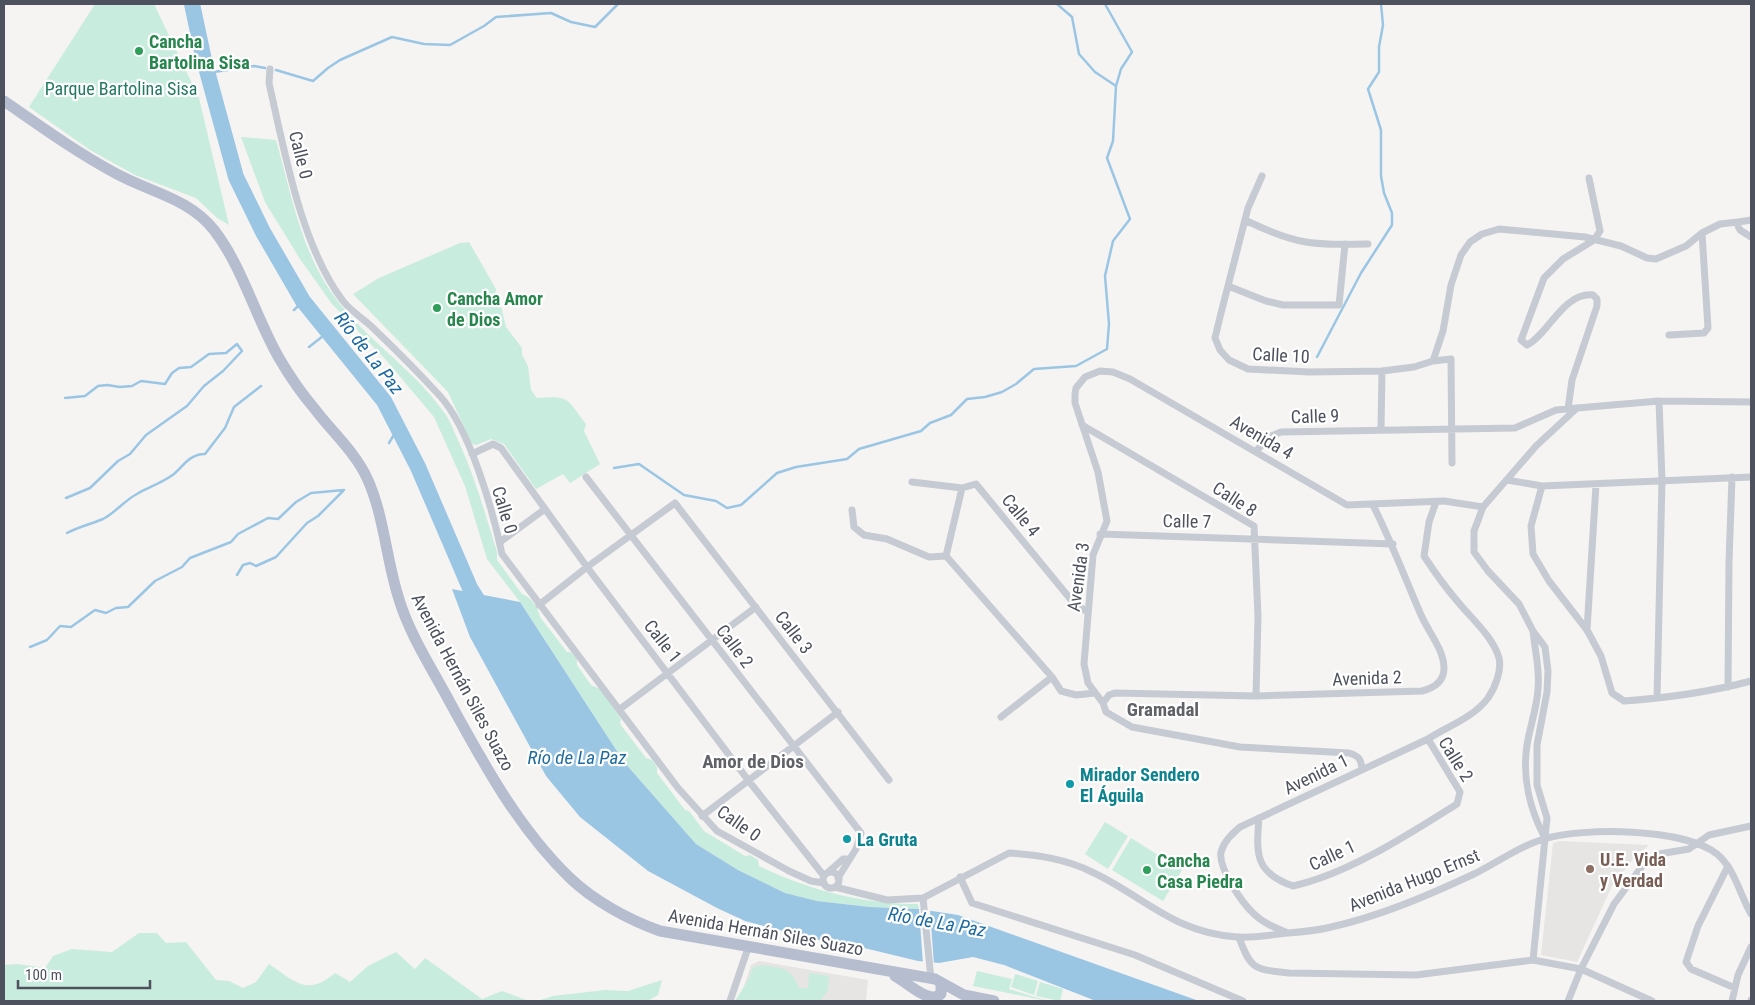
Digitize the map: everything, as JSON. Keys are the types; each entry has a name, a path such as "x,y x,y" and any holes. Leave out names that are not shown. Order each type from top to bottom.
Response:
{"main road":[{"name":"Avenida Hernán Siles Suazo","path":"4,101 88,158 125,179 191,208 213,228 234,262 280,359 313,408 361,466 369,481 405,617 492,777 553,860 571,879 596,898 645,926 674,935 886,972 933,977 964,994"},
{"name":"Avenida Hernán Siles Suazo","path":"886,972 902,979 924,996"},
{"path":"939,997 942,991 933,977 923,985 924,996 932,999 964,994 994,1001"}],"street":[{"name":"Calle 0","path":"270,69 269,83 291,180 313,243 328,277 343,302 371,326 441,397 451,410 472,454 500,542 502,554 678,788 702,816 717,831 756,854 811,881 825,878"},
{"name":"Calle 10","path":"1262,176 1245,220 1215,338 1224,356 1235,364 1248,369 1291,372 1382,371 1414,367 1433,361"},
{"path":"1568,409 1572,380 1597,306 1597,299 1593,294 1585,295 1558,312 1530,344 1522,342 1522,336 1544,278 1563,259 1594,239 1600,231 1589,178"},
{"path":"1245,220 1274,234 1298,242 1368,244"},
{"path":"1452,463 1451,359 1433,361 1443,331 1451,285 1461,255 1470,242 1482,234 1499,229 1594,239 1621,246 1647,258 1656,259 1686,246 1702,233 1720,224 1751,220"},
{"path":"1738,222 1740,230 1751,237"},
{"path":"1669,334 1704,332 1708,328 1702,233"},
{"path":"1228,286 1266,301 1283,305 1339,305 1345,244"},
{"name":"Avenida 4","path":"1082,425 1075,403 1076,388 1084,377 1092,373 1100,371 1113,372 1130,379 1257,450 1347,505 1436,502 1483,507"},
{"path":"1381,429 1382,371"},
{"path":"1658,698 1662,480 1659,401"},
{"name":"Calle 9","path":"1257,450 1271,436 1281,432 1515,428 1556,410 1659,401 1751,402"},
{"path":"1533,960 1547,818 1537,784 1536,763 1537,745 1547,692 1548,671 1544,647 1519,604 1488,571 1474,552 1474,530 1483,507 1536,446 1577,408"},
{"name":"Avenida 3","path":"1082,425 1098,472 1107,520 1093,555 1084,664 1088,683 1103,703"},
{"name":"Calle 8","path":"1082,425 1254,526 1258,616 1256,696"},
{"name":"Calle 1","path":"472,454 493,444 501,448 586,567 825,878"},
{"name":"Calle 2","path":"586,477 860,833 856,849 849,859"},
{"path":"1728,687 1732,477"},
{"path":"1506,480 1542,486 1751,477"},
{"name":"Calle 4","path":"912,482 962,488 976,484 1072,601 1087,612"},
{"path":"1587,630 1596,485"},
{"path":"1542,486 1531,526 1534,554 1548,581 1587,630 1601,656 1612,693 1624,701 1658,698 1728,687 1751,681"},
{"path":"946,556 962,488"},
{"path":"1428,739 1456,724 1488,698 1496,684 1499,671 1499,659 1490,642 1442,583 1424,556 1429,522 1436,502"},
{"name":"Calle 3","path":"632,535 675,503 889,780"},
{"name":"Avenida 2","path":"1103,703 1109,695 1115,694 1256,696 1422,692 1433,688 1438,684 1444,669 1443,659 1421,616 1392,544 1373,505"},
{"path":"500,542 545,509"},
{"path":"852,510 854,526 864,535 887,539 929,557 946,556"},
{"name":"Calle 7","path":"1100,534 1392,544"},
{"path":"539,605 586,567 632,535"},
{"path":"946,556 1052,677 1061,692 1076,695 1095,694"},
{"path":"620,709 756,608"},
{"path":"1533,631 1539,671 1538,691 1527,748 1526,781 1538,824 1545,838"},
{"path":"1001,717 1052,677"},
{"name":"Avenida 1","path":"1103,703 1106,712 1132,727 1240,747 1349,753 1361,760 1362,769 1240,827 1225,843 1221,858 1237,892 1253,913 1266,923 1288,933"},
{"path":"702,816 838,712"},
{"name":"Calle 2","path":"1362,769 1428,739 1460,792 1457,804"},
{"name":"Calle 1","path":"1259,818 1258,838 1261,863 1270,876 1293,886 1330,875 1408,834 1457,804"},
{"path":"1568,1001 1581,969 1614,904 1646,861 1659,854 1689,849 1716,833 1751,826"},
{"name":"Avenida Hugo Ernst","path":"923,898 1009,853 1038,855 1069,862 1094,873 1188,928 1239,937 1288,933 1326,929 1371,917 1452,884 1545,838 1600,832 1648,832 1697,843 1718,855 1728,866 1751,914"},
{"path":"843,859 849,859 837,881 828,887 825,878 843,859"},
{"path":"1728,866 1698,926 1686,962 1691,969 1735,988"},
{"path":"825,878 833,873 837,881 847,890 887,900 923,898 933,977"},
{"path":"960,877 972,903 1135,955 1243,1001"},
{"path":"1239,937 1246,957 1253,966 1260,969 1289,973 1416,975 1533,960 1581,969 1652,1001"},
{"path":"1732,1001 1738,975 1751,947"},
{"path":"730,1001 748,948"}],"shaded area":[{"path":"1560,841 1649,845 1633,859 1612,886 1577,962 1541,955 1553,843"},
{"path":"759,961 868,980 866,1001 739,1001 751,965"}],"green space":[{"name":"Parque Bartolina Sisa","path":"95,4 154,4 199,98 229,225 217,218 196,198 135,175 90,150 29,107"},
{"path":"241,137 276,140 303,236 310,254 329,289 355,322 416,380 445,414 463,452 484,508 497,552 497,560 522,594 534,603 540,617 567,652 571,652 577,660 577,665 591,685 602,690 621,719 620,724 646,758 652,760 657,767 657,773 685,810 689,811 704,831 745,856 750,855 758,860 759,866 778,875 836,894 877,901 918,904 919,909 870,907 817,901 785,893 738,870 696,844 624,762 520,602 487,559 465,486 434,417 386,360 332,304 300,259 265,202"},
{"path":"469,242 496,289 494,303 501,306 506,327 522,348 522,355 528,366 531,390 537,398 556,397 567,400 586,424 584,431 600,464 570,483 563,474 536,489 504,444 491,439 476,445 472,444 448,392 353,294 379,278 460,243"},
{"name":"Cancha Casa Piedra","path":"1105,822 1128,836 1108,869 1085,854"},
{"name":"Cancha Casa Piedra","path":"1131,838 1182,870 1163,901 1112,870"},
{"path":"139,933 157,933 166,943 186,942 216,980 229,981 243,988 256,982 269,964 293,981 301,984 316,984 335,973 350,982 368,966 396,952 415,969 425,958 482,999 502,991 529,1001 4,1001 4,965 17,964 45,968 53,956 72,949 112,952"},
{"path":"763,965 786,970 793,976 799,988 808,988 809,973 829,976 828,990 820,1001 735,1001 748,980 753,967"},
{"path":"977,971 1012,979 1009,989 1048,1001 973,986"},
{"path":"1015,974 1038,981 1034,995 1011,987"},
{"path":"662,980 658,995 648,1001 537,1001 553,996 605,990 628,991"},
{"path":"1040,982 1063,989 1060,1001 1036,996"}],"water":[{"name":"Río de La Paz","path":"452,589 520,602 624,762 696,844 738,870 785,893 817,901 870,907 919,909 958,915 1199,1001 1096,1001 1004,965 973,957 939,963 918,961 860,947 814,939 745,921 648,871 580,817 546,776 470,637"}],"pier":[{"path":"919,909 930,910 934,965 923,964"}],"waterway":[{"name":"Río de La Paz","path":"192,4 204,60 236,177 263,232 303,301 384,401 418,467 470,588 485,612"},
{"path":"276,70 313,81 340,60 392,37 424,44 450,45 496,17 551,13 571,22 595,27 618,4"},
{"path":"1057,4 1072,17 1079,54 1095,72 1116,86"},
{"path":"614,468 639,464 684,495 716,501 727,508 741,505 777,473 796,467 847,459 859,449 921,431 930,423 951,415 967,399 985,397 1002,392 1016,384 1034,369 1076,366 1107,349 1109,324 1105,276 1113,241 1130,219 1107,158 1113,141 1116,86 1121,69 1132,52 1105,4"},
{"path":"1317,357 1361,273 1392,225 1392,213 1384,193 1381,176 1381,130 1368,89 1379,72 1379,47 1383,25 1381,4"},
{"path":"207,73 254,66 265,68"},
{"path":"294,310 303,301"},
{"path":"309,347 328,332"},
{"path":"65,398 85,396 98,386 132,386 141,381 165,384 172,373 179,368 191,367 209,354 226,353 237,344 242,351 223,371 204,386 187,406 146,435 130,454 118,461 90,488 66,498"},
{"path":"67,533 103,519 133,497 174,474 191,458 205,454 225,428 234,407 261,386"},
{"path":"389,443 398,428"},
{"path":"30,647 47,640 60,626 71,627 95,610 106,613 116,608 128,607 155,581 182,567 190,558 231,542 238,534 268,518 278,519 296,502 311,493 344,490"},
{"path":"237,575 243,565 250,563 256,566 276,557 307,523 318,516 343,491"}],"place":[{"name":"Cancha Bartolina Sisa","path":"139,51"},
{"name":"Cancha Amor de Dios","path":"437,308"},
{"name":"Mirador Sendero El Águila","path":"1070,784"},
{"name":"La Gruta","path":"847,839"},
{"name":"U.E. Vida y Verdad","path":"1590,869"},
{"name":"Cancha Casa Piedra","path":"1147,870"}],"district":[{"name":"Gramadal","path":"1163,709"},
{"name":"Amor de Dios","path":"753,761"}]}
